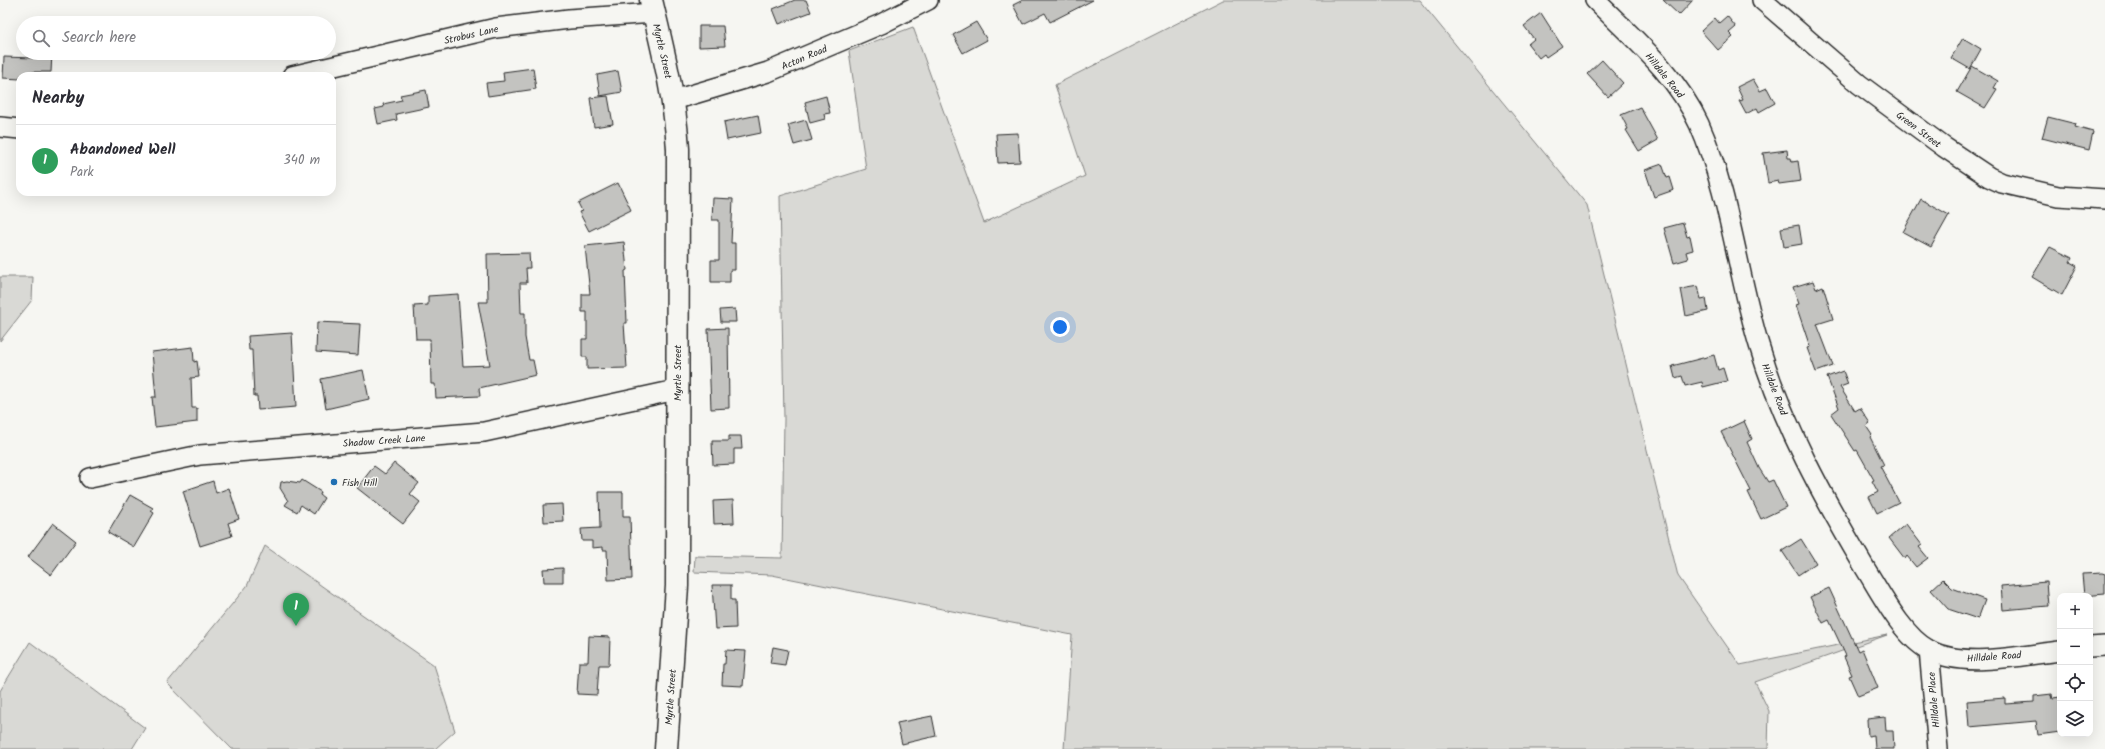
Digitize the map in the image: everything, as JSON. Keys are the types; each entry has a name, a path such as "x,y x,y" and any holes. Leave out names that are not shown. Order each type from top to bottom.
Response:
{"street":[{"name":"Acton Road","path":"674,100 768,72 881,24 928,0"},
{"name":"Hilldale Road","path":"1595,0 1659,64 1683,96 1698,124 1718,180 1758,343 1774,392 1816,481 1878,589 1905,628 1928,650 1944,656 1977,659 2057,651"},
{"name":"Green Street","path":"1762,0 1859,84 1944,147 1990,177 2002,183 2058,196 2105,199"},
{"name":"Myrtle Street","path":"652,7 674,100 678,155 676,605 666,749"},
{"name":"Strobus Lane","path":"309,72 496,28 652,7"},
{"path":"0,128 16,129"},
{"name":"Shadow Creek Lane","path":"90,478 200,455 484,432 676,390"},
{"path":"2093,647 2105,646"},
{"name":"Hilldale Place","path":"1928,650 1938,749"}],"shaded area":[{"path":"1223,0 1419,0 1587,205 1678,576 1740,665 1887,635 1755,682 1769,711 1768,749 1064,749 1072,635 772,575 694,572 695,556 782,558 784,419 780,196 866,169 849,51 913,27 984,223 1085,176 1055,85"},
{"path":"0,277 33,277 32,300 0,341"},
{"path":"265,546 434,665 455,731 435,749 232,749 167,683 247,586"},
{"path":"30,642 145,728 132,749 0,749 0,691"}],"building":[{"path":"795,0 806,0 811,12 779,24 773,9"},
{"path":"1023,0 1093,0 1050,22 1045,13 1023,24 1013,5"},
{"path":"1663,0 1693,0 1679,15"},
{"path":"1541,13 1562,46 1546,57 1544,54 1539,58 1528,44 1534,39 1524,26"},
{"path":"1727,16 1736,27 1729,33 1733,37 1718,50 1701,31 1715,18 1719,23"},
{"path":"976,22 987,40 963,53 953,35"},
{"path":"699,26 723,26 725,46 699,47"},
{"path":"1963,38 1981,49 1970,69 1951,58"},
{"path":"4,57 16,57 16,60 52,60 51,72 16,72 16,79 3,78"},
{"path":"1602,60 1623,83 1608,97 1587,74"},
{"path":"1972,66 1998,81 1994,88 1997,89 1985,108 1957,92"},
{"path":"533,68 536,89 488,96 486,83 504,81 503,72"},
{"path":"618,71 622,92 600,96 597,75"},
{"path":"1753,79 1760,91 1767,88 1775,103 1759,112 1757,108 1746,114 1739,101 1743,100 1737,87"},
{"path":"426,90 429,107 396,114 397,120 378,124 375,109 384,107 383,104 402,100 400,95"},
{"path":"608,96 613,124 594,127 590,98"},
{"path":"826,96 830,113 824,114 825,119 810,123 805,102"},
{"path":"1640,107 1658,140 1639,151 1626,130 1628,129 1621,115"},
{"path":"758,115 761,133 727,140 724,122"},
{"path":"2048,117 2076,124 2075,127 2093,132 2089,150 2042,138"},
{"path":"806,120 812,140 794,145 788,125"},
{"path":"1018,133 1020,162 998,163 996,134"},
{"path":"1787,150 1788,158 1791,158 1792,162 1798,161 1801,181 1779,184 1778,181 1768,183 1763,153"},
{"path":"1662,164 1667,178 1670,177 1674,190 1654,197 1645,170"},
{"path":"618,183 631,210 589,231 579,212 582,211 578,203"},
{"path":"713,198 733,199 731,243 735,243 735,270 730,270 730,282 711,282 711,260 719,260 719,220 712,220"},
{"path":"1921,199 1949,215 1931,247 1903,232"},
{"path":"1683,223 1687,237 1690,236 1693,250 1686,252 1688,259 1674,263 1664,228"},
{"path":"1799,225 1802,244 1784,247 1781,228"},
{"path":"624,242 627,270 625,271 627,323 624,323 627,368 587,369 587,357 582,357 582,339 587,339 587,312 582,312 582,294 590,294 585,246"},
{"path":"2050,247 2072,258 2070,262 2077,266 2062,295 2032,277"},
{"path":"529,253 530,268 526,268 527,283 520,283 521,313 525,313 525,337 529,360 533,360 536,375 479,388 480,396 436,398 435,384 431,384 430,339 416,339 414,306 428,305 428,296 458,294 463,366 490,365 478,302 488,302 487,254"},
{"path":"1813,281 1816,289 1823,286 1833,319 1817,324 1833,366 1816,372 1807,348 1810,347 1796,305 1799,304 1793,287"},
{"path":"1698,286 1701,299 1706,298 1708,311 1686,316 1681,289"},
{"path":"735,309 736,322 721,322 720,310"},
{"path":"317,322 360,324 358,355 316,352"},
{"path":"728,328 729,408 711,409 708,329"},
{"path":"292,333 296,407 258,410 257,396 254,396 252,350 249,350 248,336"},
{"path":"193,347 194,362 197,361 199,377 191,378 192,408 197,408 197,422 155,427 152,397 156,397 152,352"},
{"path":"1714,355 1718,370 1723,368 1727,381 1703,387 1702,382 1685,386 1682,376 1675,378 1672,366"},
{"path":"363,370 369,399 326,409 321,379"},
{"path":"1843,371 1848,384 1840,387 1855,411 1860,408 1870,423 1866,426 1872,435 1870,437 1884,465 1880,466 1899,502 1877,513 1869,497 1878,492 1872,481 1874,480 1857,450 1855,451 1831,414 1839,408 1827,377"},
{"path":"1744,421 1752,439 1747,442 1759,468 1768,482 1773,480 1786,507 1761,519 1748,492 1751,491 1721,432"},
{"path":"729,436 741,436 742,449 734,449 734,464 713,465 712,441 729,441"},
{"path":"394,463 419,483 410,494 420,502 403,524 357,488 374,466 385,474"},
{"path":"302,480 321,492 320,495 324,498 314,514 301,505 297,512 285,505 288,501 280,488 281,482 287,481 300,483"},
{"path":"213,481 216,493 229,488 239,519 228,523 232,536 200,546 183,491"},
{"path":"599,492 623,492 623,516 630,516 632,579 608,580 607,550 603,550 603,547 592,548 592,541 582,541 581,529 600,528"},
{"path":"130,495 153,508 151,511 154,513 134,547 108,532"},
{"path":"733,500 734,523 714,524 713,501"},
{"path":"562,504 563,521 544,522 543,505"},
{"path":"53,523 76,541 51,575 28,557"},
{"path":"1906,524 1922,545 1919,547 1928,558 1916,567 1907,556 1905,559 1889,538"},
{"path":"1801,539 1816,563 1798,575 1782,551"},
{"path":"563,568 563,582 544,582 543,569"},
{"path":"2082,574 2105,574 2105,594 2093,595 2093,593 2084,593"},
{"path":"1943,579 1952,588 1985,600 1978,619 1948,609 1931,590"},
{"path":"2046,582 2048,606 2003,610 2001,586"},
{"path":"712,585 731,585 731,600 735,600 736,628 715,629"},
{"path":"1829,588 1858,651 1862,649 1878,688 1858,696 1849,676 1852,675 1844,657 1846,656 1829,620 1823,623 1810,597"},
{"path":"589,636 610,637 609,665 599,665 597,695 577,694 579,662 588,662"},
{"path":"773,647 788,650 785,665 770,663"},
{"path":"726,650 746,651 743,686 722,685 723,664 725,664"},
{"path":"2052,694 2053,698 2057,697 2057,732 2038,735 2036,721 1969,727 1967,701 2005,698 2005,704 2034,702 2034,696"},
{"path":"932,716 936,736 902,744 897,723"},
{"path":"1885,717 1886,731 1893,731 1894,749 1875,749 1874,735 1868,736 1867,719"}],"place":[{"name":"Fish Hill","path":"334,482"},
{"name":"Abandoned Well","path":"296,626"}]}
